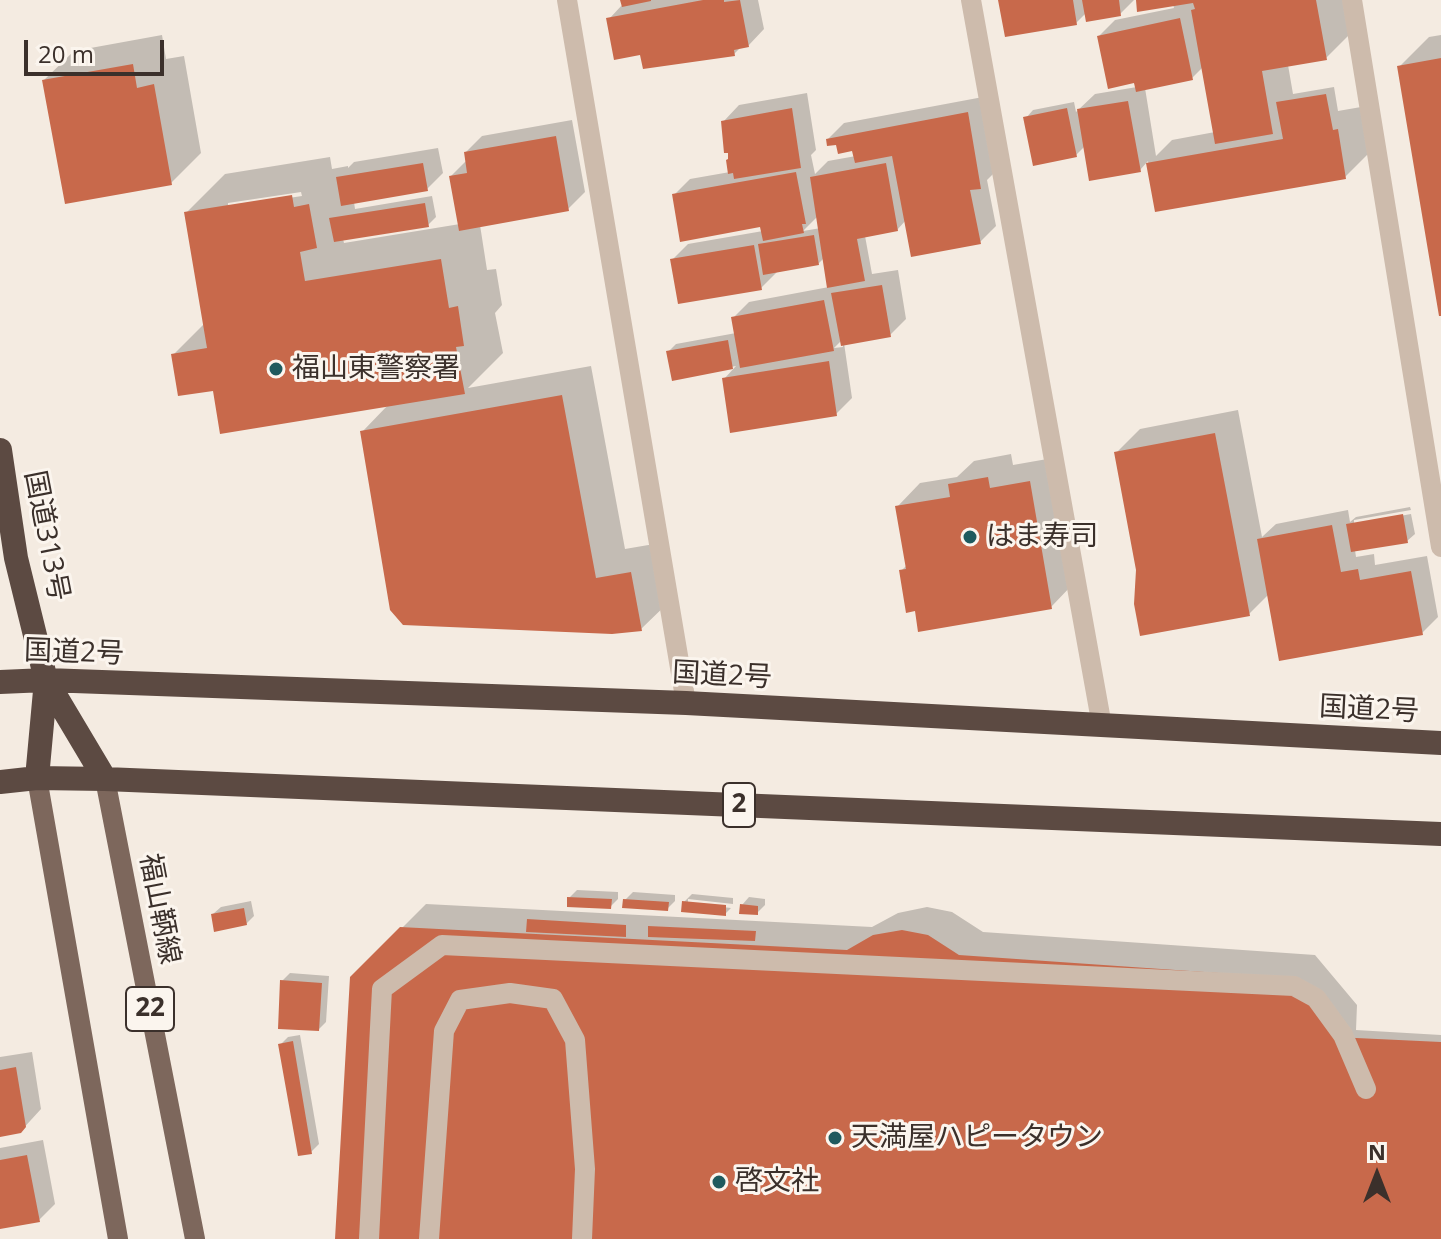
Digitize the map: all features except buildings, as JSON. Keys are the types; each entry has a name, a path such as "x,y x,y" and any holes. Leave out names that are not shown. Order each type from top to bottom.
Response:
{"highway":[{"name":"国道313号","path":"0,450 16,558 46,680 105,779"},
{"name":"国道2号","path":"0,682 46,680 686,703 1441,743"},
{"name":"国道313号","path":"37,778 46,680"},
{"name":"2","path":"0,782 37,778 105,779 1441,834"}],"main road":[{"path":"37,778 118,1239"},
{"name":"福山鞆線","path":"105,779 195,1239"}],"street":[{"path":"567,0 686,703"},
{"path":"971,0 1102,726"},
{"path":"1352,0 1441,547"},
{"path":"369,1239 382,989 442,945 1294,986 1316,998 1343,1035 1366,1089"},
{"path":"429,1239 444,1031 460,1000 510,993 553,999 575,1040 585,1169 582,1239"}],"place":[{"name":"福山東警察署","path":"276,369"},
{"name":"はま寿司","path":"970,537"},
{"name":"天満屋ハピータウン","path":"835,1138"},
{"name":"啓文社","path":"719,1182"}]}
